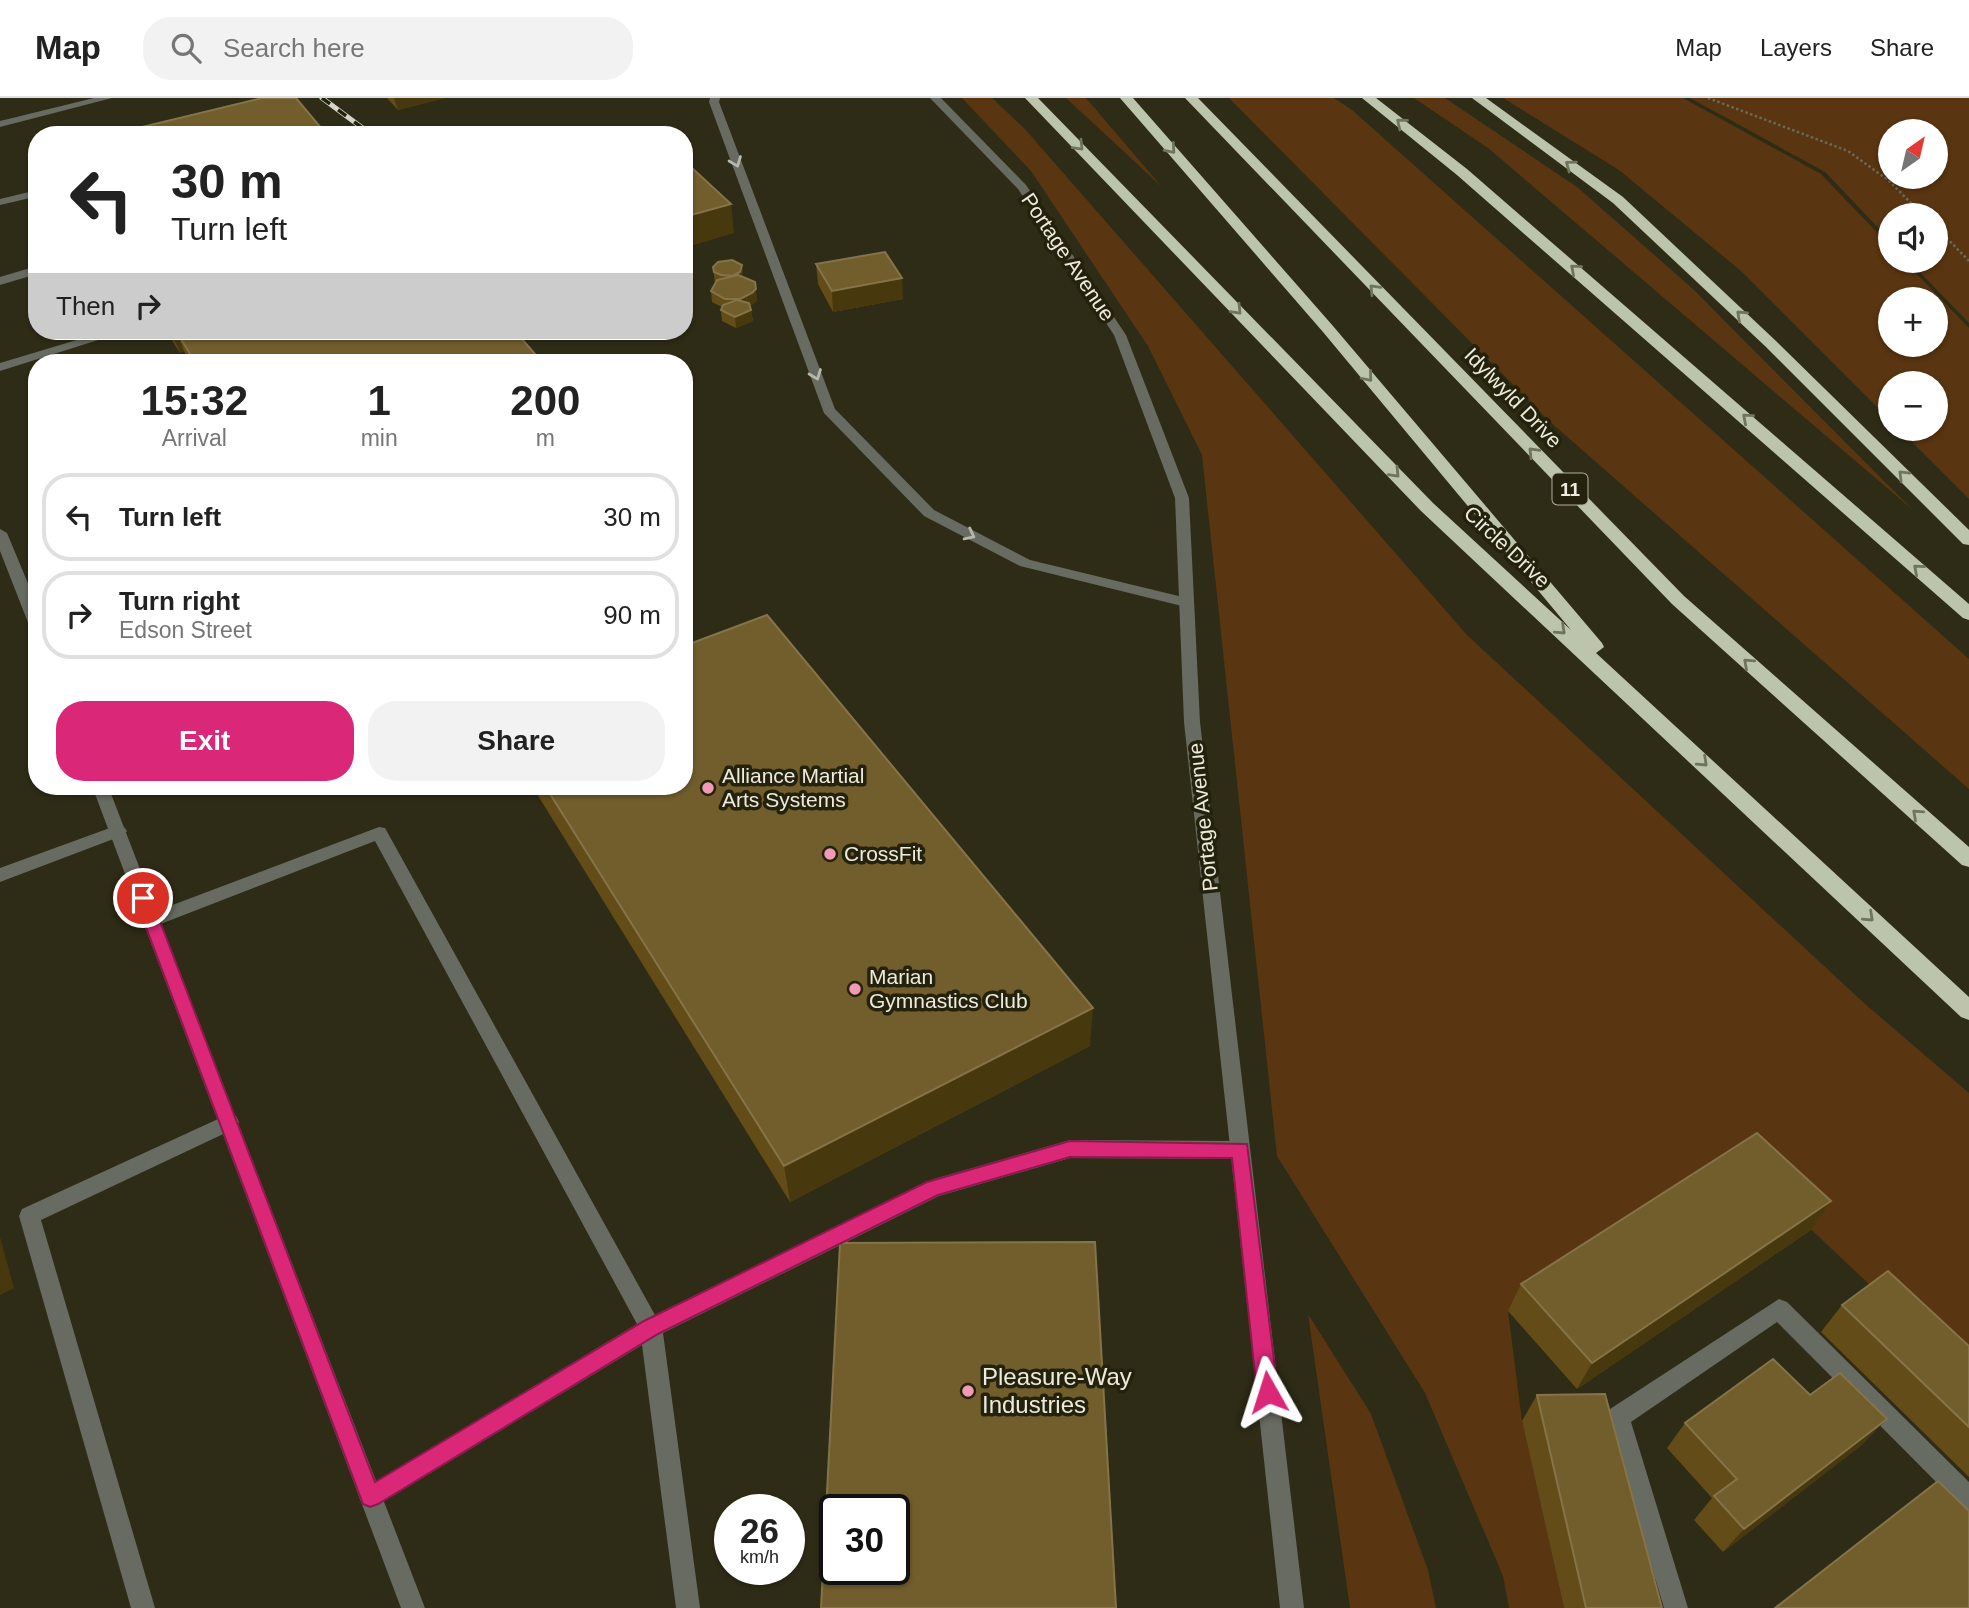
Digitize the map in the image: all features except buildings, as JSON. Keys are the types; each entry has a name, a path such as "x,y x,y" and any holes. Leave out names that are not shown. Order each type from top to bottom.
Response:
{"highway":[{"name":"Circle Drive","path":"1031,98 1427,507 1969,1010"},
{"path":"1126,98 1328,329 1653,715"},
{"name":"Idylwyld Drive","path":"1191,98 1678,600 1969,859"},
{"path":"1368,98 1462,172 1969,614"},
{"path":"1478,98 1618,200 1771,344 1969,540"}],"street":[{"path":"0,124 107,98"},
{"path":"715,98 829,410 929,513 1025,563 1186,602"},
{"name":"Portage Avenue","path":"935,98 1022,187 1120,335 1182,498 1192,722 1292,1608"},
{"path":"0,202 28,195"},
{"path":"0,281 28,273"},
{"path":"44,354 91,340"},
{"path":"0,367 28,359"},
{"path":"0,533 28,603"},
{"path":"104,795 412,1608"},
{"path":"0,875 118,831"},
{"path":"152,920 379,833 651,1328 688,1608"},
{"path":"143,1608 29,1216 229,1122"},
{"path":"370,1497 651,1328 934,1188 1070,1149 1240,1150"},
{"path":"1676,1608 1618,1417 1779,1309 1969,1499"}],"path":[{"path":"1708,98 1848,151 1888,180 1911,203"},
{"path":"1948,239 1969,261"}],"shaded area":[{"path":"962,98 992,98 1024,128 1467,635 1864,1003 1969,1093 1969,1379 1740,1162 1508,1311 1522,1421 1564,1608 1509,1608 1503,1576 1425,1393 1277,1156 1202,455 1148,346 1031,171"},
{"path":"1066,98 1086,98 1162,187"},
{"path":"1229,98 1334,98 1352,110 1969,659 1969,789 1548,420"},
{"path":"1414,98 1445,98 1577,187 1693,289 1913,510 1488,148"},
{"path":"1503,98 1683,98 1821,174 1878,233 1878,273 1916,273 1929,287 1878,287 1878,357 1948,357 1948,306 1969,328 1969,499 1911,441 1948,441 1948,371 1878,371 1878,408 1741,271 1619,170"},
{"path":"1690,98 1969,98 1969,323 1948,301 1948,287 1934,287 1921,273 1948,273 1948,203 1878,203 1878,227 1825,172"},
{"path":"1308,1314 1371,1414 1428,1570 1436,1608 1350,1608"}],"railway":[{"path":"322,98 360,126"}],"place":[{"name":"Alliance Martial Arts Systems","path":"708,788"},
{"name":"CrossFit","path":"830,854"},
{"name":"Marian Gymnastics Club","path":"855,989"},
{"name":"Pleasure-Way Industries","path":"968,1391"}],"route":[{"path":"143,898 370,1497 651,1328 934,1188 1070,1149 1240,1150 1268,1392"}]}
